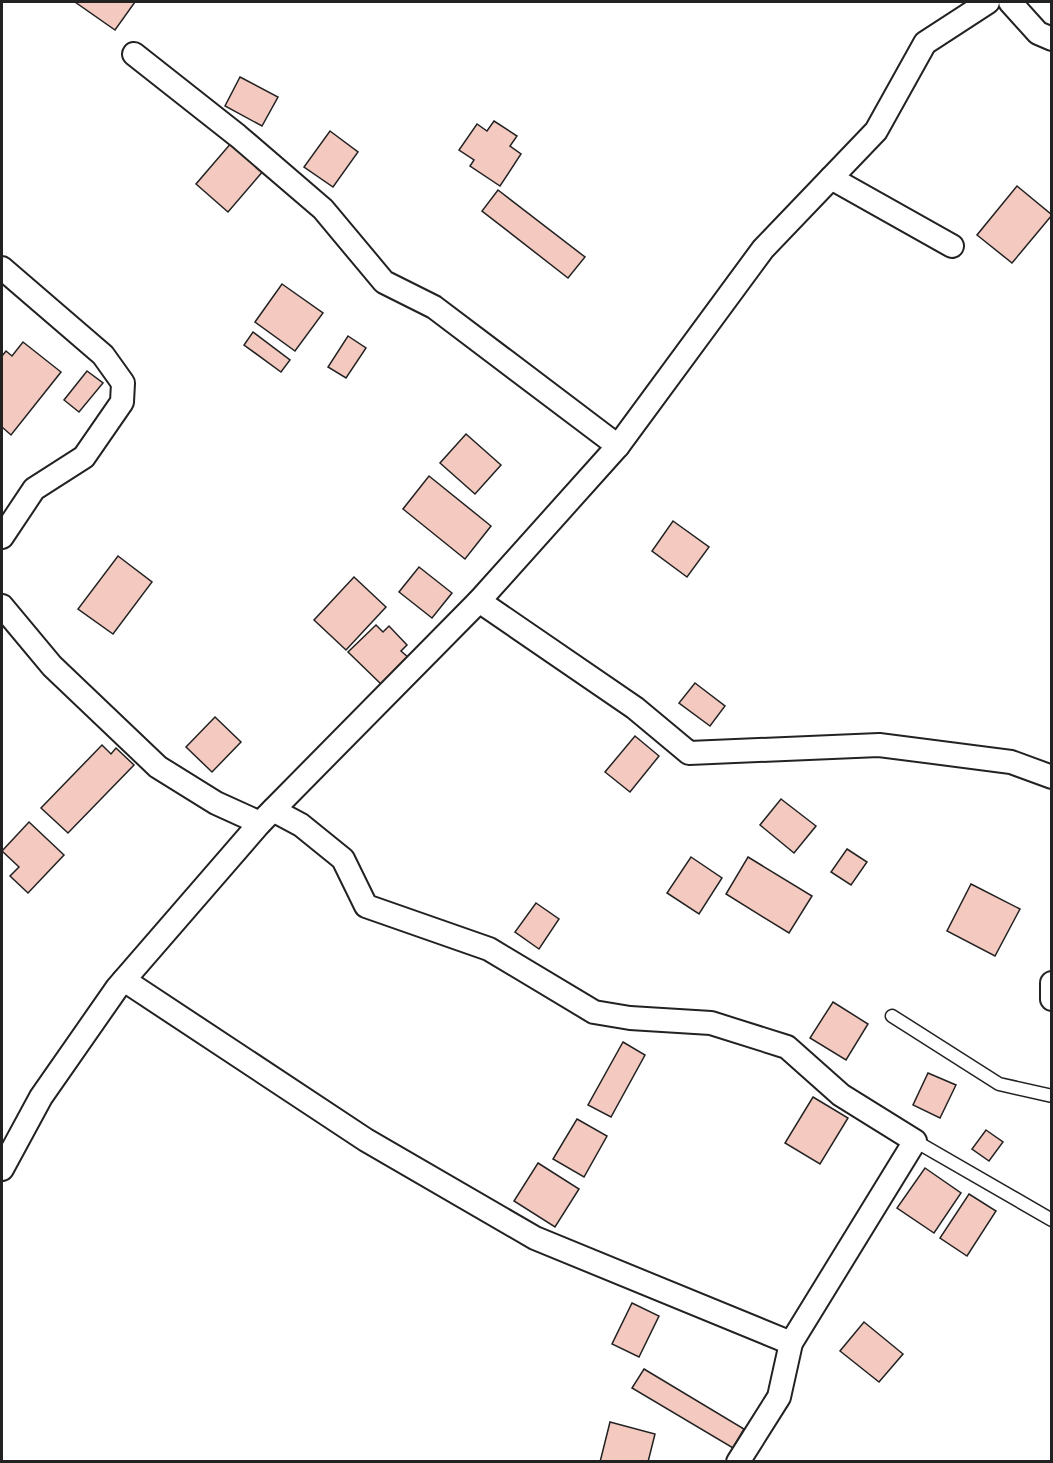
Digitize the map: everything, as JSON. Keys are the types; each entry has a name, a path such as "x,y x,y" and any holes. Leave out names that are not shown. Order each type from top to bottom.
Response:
{"street":[{"path":"2,1169 41,1097 124,980 266,817 479,601 618,446 763,249 876,131 925,43 988,2"},
{"path":"1010,2 1038,33 1052,39"},
{"path":"134,54 238,136 322,209 384,282 434,307 618,446"},
{"path":"831,178 952,246"},
{"path":"2,268 103,355 123,383 122,402 84,458 34,489 2,537"},
{"path":"479,601 635,708 689,753 879,745 1011,762 1052,777"},
{"path":"2,606 52,666 158,767 216,803 301,825 343,859 366,906 489,949 594,1012 630,1018 711,1023 787,1047 841,1095 915,1141 791,1343 779,1397 738,1461"},
{"path":"124,980 366,1140 535,1238 791,1343"},
{"path":"1052,983 1052,999"}],"lane":[{"path":"892,1016 999,1084 1052,1096"},
{"path":"915,1141 1052,1220"}],"building":[{"path":"75,2 135,2 115,30"},
{"path":"240,77 278,97 262,126 225,106"},
{"path":"494,121 517,136 510,146 521,154 500,186 470,166 474,160 459,150 477,124 487,131"},
{"path":"330,131 358,152 333,187 304,167"},
{"path":"232,142 264,170 228,212 196,184"},
{"path":"1017,186 1052,215 1012,263 977,235"},
{"path":"498,190 585,257 568,278 482,211"},
{"path":"282,284 323,313 295,351 255,322"},
{"path":"253,332 290,360 281,372 244,345"},
{"path":"348,336 366,348 346,378 328,367"},
{"path":"23,342 61,372 11,435 2,427 2,356 6,351 12,356"},
{"path":"87,371 103,383 79,412 64,400"},
{"path":"466,434 501,465 475,494 440,463"},
{"path":"429,476 491,526 465,559 403,509"},
{"path":"673,521 709,547 687,577 652,551"},
{"path":"118,556 152,582 113,634 78,609"},
{"path":"419,567 452,593 432,618 399,592"},
{"path":"354,577 386,607 346,650 314,620"},
{"path":"376,625 383,632 389,626 407,645 401,651 409,658 382,685 348,652"},
{"path":"695,683 725,706 710,726 679,703"},
{"path":"215,717 241,742 212,772 186,747"},
{"path":"635,736 659,756 630,792 605,772"},
{"path":"102,745 111,754 116,748 134,765 68,833 41,808"},
{"path":"781,799 816,826 794,853 760,825"},
{"path":"29,822 64,855 28,893 10,876 19,867 2,851"},
{"path":"847,849 867,862 851,885 831,872"},
{"path":"691,857 722,878 699,914 667,893"},
{"path":"748,857 812,896 789,933 726,894"},
{"path":"971,884 1020,909 995,956 947,931"},
{"path":"536,903 559,919 539,949 515,932"},
{"path":"833,1002 868,1024 846,1060 810,1038"},
{"path":"623,1042 645,1055 611,1117 588,1105"},
{"path":"928,1073 956,1085 940,1118 913,1105"},
{"path":"813,1097 848,1118 820,1164 785,1143"},
{"path":"577,1119 607,1136 584,1177 553,1159"},
{"path":"986,1130 1003,1142 989,1161 972,1149"},
{"path":"538,1163 579,1189 555,1227 514,1201"},
{"path":"925,1168 961,1193 934,1233 897,1208"},
{"path":"969,1194 996,1211 967,1256 940,1238"},
{"path":"632,1303 659,1316 639,1357 612,1344"},
{"path":"864,1322 903,1354 879,1382 840,1351"},
{"path":"644,1369 744,1429 733,1448 632,1388"},
{"path":"610,1422 655,1434 648,1462 600,1462"}]}
